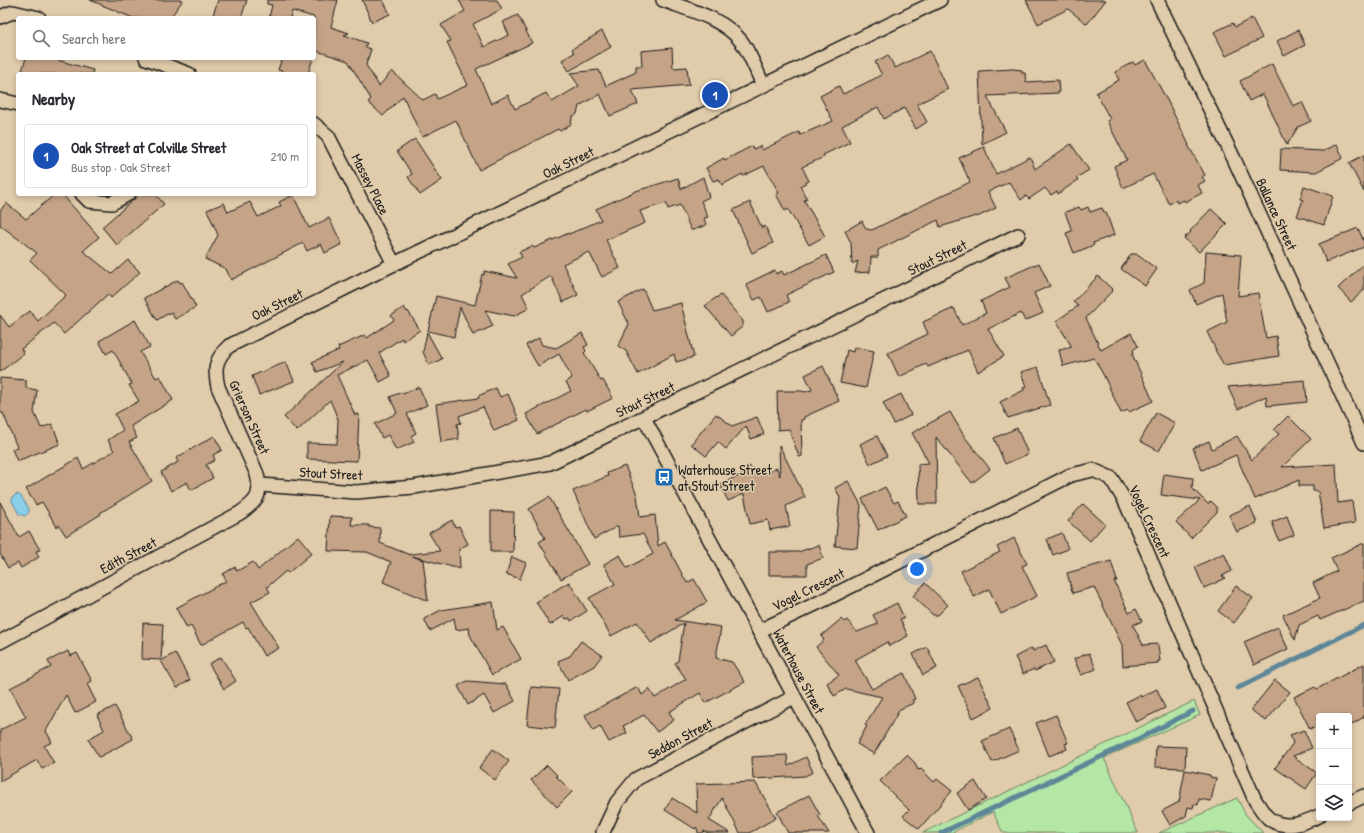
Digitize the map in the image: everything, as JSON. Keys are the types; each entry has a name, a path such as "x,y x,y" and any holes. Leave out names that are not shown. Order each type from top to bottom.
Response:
{"street":[{"path":"663,0 712,19 731,30 742,42 763,85"},
{"name":"Oak Street","path":"217,361 221,353 233,344 394,264 940,0"},
{"name":"Ballance Street","path":"1156,0 1234,159 1364,443"},
{"path":"0,17 13,12 30,16"},
{"path":"151,60 184,72"},
{"path":"0,100 16,104"},
{"name":"Massey Place","path":"316,126 328,136 394,264"},
{"path":"84,196 88,201 112,203 124,196"},
{"name":"Stout Street","path":"260,485 356,492 414,487 550,463 1018,235"},
{"name":"Grierson Street","path":"217,361 216,369 218,387 257,474 260,485"},
{"name":"Waterhouse Street","path":"644,418 868,833"},
{"name":"Vogel Crescent","path":"759,631 824,600 1071,475 1092,470 1111,478 1125,501 1255,800 1270,820 1290,826 1308,822 1316,818"},
{"name":"Edith Street","path":"0,642 240,513 255,502 260,485"},
{"name":"Seddon Street","path":"603,832 617,802 636,779 794,696"},
{"path":"1352,802 1364,796"}],"green space":[{"path":"1194,701 1200,715 1104,758 1138,833 1003,833 993,812 951,833 922,833"},
{"path":"1237,798 1246,815 1263,833 1159,833"}],"water":[{"path":"16,494 21,496 29,509 29,512 25,516 19,514 12,501 12,498"}],"building":[{"path":"90,0 183,0 171,16 128,16"},
{"path":"218,0 247,0 242,16 213,16"},
{"path":"267,0 338,0 331,27 349,33 344,35 367,43 365,47 371,49 366,65 379,86 392,71 423,100 435,94 437,99 468,85 447,42 451,41 441,25 465,11 459,0 497,0 502,9 473,24 484,47 509,35 503,22 518,15 532,43 476,69 491,104 508,95 515,109 546,93 552,102 579,86 570,73 599,70 606,86 636,72 636,66 642,66 641,51 672,48 673,68 687,67 689,85 632,90 638,104 610,116 600,94 579,106 577,114 572,117 571,124 560,131 558,129 479,170 456,120 422,137 403,96 383,116 368,102 371,99 348,61 316,51 316,16 292,11 291,16 269,16 272,5 267,4"},
{"path":"362,0 383,0 390,14 372,22"},
{"path":"1026,0 1106,0 1087,24 1068,9 1038,24"},
{"path":"1252,18 1262,38 1226,56 1214,32 1233,23 1235,27"},
{"path":"1298,30 1305,45 1284,56 1277,41"},
{"path":"602,31 611,47 569,71 562,60 574,53 572,49"},
{"path":"930,51 948,89 917,104 927,122 916,129 904,108 884,119 878,107 842,126 850,142 823,155 824,157 802,167 809,181 800,186 807,199 804,200 825,236 809,245 788,209 785,211 776,194 779,193 764,166 743,176 742,174 722,185 719,179 713,181 706,168 724,158 725,160 752,146 753,149 760,146 762,150 799,132 800,135 833,121 820,96 839,86 843,94 882,75 875,62 888,55 895,68"},
{"path":"25,60 57,60 93,70 92,72 22,72"},
{"path":"281,60 312,60 309,72 282,72 278,70"},
{"path":"1145,60 1205,175 1202,177 1205,181 1198,185 1202,193 1185,202 1184,200 1177,203 1176,200 1169,204 1153,174 1123,188 1114,166 1127,160 1107,121 1110,119 1096,93 1119,80 1115,72 1133,62 1135,65"},
{"path":"1272,64 1293,106 1302,102 1311,121 1298,127 1287,145 1263,94 1249,101 1240,81"},
{"path":"1013,69 1022,70 1022,73 1025,73 1026,82 1058,80 1059,93 987,96 1006,132 982,144 979,71"},
{"path":"415,139 442,180 420,195 408,177 412,174 397,151"},
{"path":"1071,144 1089,170 1076,178 1078,180 1058,194 1057,191 1051,195 1045,188 1029,199 1026,196 1021,200 1009,182 988,192 996,208 977,217 976,216 940,227 938,220 878,250 878,257 871,257 870,272 855,273 858,261 852,264 851,243 845,231 862,221 866,229 872,230 970,182 959,158 984,147 996,174 1030,157 1035,169"},
{"path":"1337,144 1343,158 1316,172 1280,170 1281,149 1324,151"},
{"path":"1364,155 1364,192 1349,163"},
{"path":"703,177 709,197 701,201 708,217 704,218 706,225 691,230 680,205 668,209 666,203 640,211 645,223 606,240 620,268 602,277 589,252 563,264 578,295 563,302 551,276 522,294 529,308 514,316 485,310 493,326 473,335 460,307 454,337 428,331 436,296 475,305 484,271 517,278 508,264 522,257 519,252 532,246 534,248 601,220 596,209 636,191 678,178 681,189"},
{"path":"1304,186 1333,196 1324,225 1297,216 1303,200 1300,199"},
{"path":"53,196 64,196 99,237 83,251 112,274 128,260 140,272 111,298 108,294 64,334 54,323 21,349 24,353 0,372 0,315 9,327 30,311 38,321 66,295 30,260 37,253 0,225 0,211 6,203 26,219"},
{"path":"138,196 157,196 164,204 117,245 102,227"},
{"path":"293,196 309,228 329,218 342,244 325,253 321,244 307,251 303,243 231,280 226,269 205,259 218,235 207,210 224,203 228,212 250,202 258,217 281,206 279,202"},
{"path":"750,202 762,228 765,226 773,243 752,253 733,210"},
{"path":"1079,207 1081,210 1088,207 1090,212 1102,208 1104,212 1106,212 1114,235 1093,243 1094,245 1074,253 1066,233 1072,231 1065,212"},
{"path":"1211,209 1227,224 1199,252 1184,238"},
{"path":"1358,228 1364,242 1364,247 1326,262 1319,244"},
{"path":"1206,252 1241,255 1238,296 1258,293 1266,338 1276,336 1279,356 1224,365 1207,332 1227,322 1222,293 1196,304 1190,290 1204,283"},
{"path":"1131,254 1136,254 1157,269 1145,286 1121,269"},
{"path":"826,255 834,272 786,295 789,302 768,312 761,297 754,300 746,284 775,270 776,274 782,271 784,275"},
{"path":"1039,263 1050,286 1034,293 1043,313 1025,321 1021,313 988,329 1004,356 978,372 968,350 928,367 926,364 899,377 888,353 928,334 923,322 954,308 962,325 986,313 981,301 1010,287 1005,278"},
{"path":"1364,264 1364,290 1351,302 1338,288"},
{"path":"1098,276 1113,290 1086,318 1101,350 1131,333 1138,346 1133,350 1134,353 1132,354 1153,401 1129,412 1128,410 1121,413 1094,358 1063,366 1059,350 1072,347 1056,321 1078,306 1073,302"},
{"path":"178,280 180,283 182,282 196,307 175,319 171,312 157,320 144,298"},
{"path":"643,289 652,310 681,303 694,357 676,362 674,354 638,374 626,351 618,346 629,324 618,302"},
{"path":"721,295 743,321 743,326 731,336 705,306"},
{"path":"404,307 420,330 403,341 402,338 379,353 391,376 380,382 368,360 337,375 355,415 359,414 357,461 307,459 307,443 337,444 338,419 330,400 297,431 284,417 343,362 317,372 312,362 339,350 338,347 365,335 367,338 394,320 391,316"},
{"path":"135,320 150,347 140,352 156,378 160,376 173,400 131,426 137,438 129,442 152,481 66,536 59,525 57,527 42,502 36,505 26,489 78,458 83,469 114,451 108,440 123,430 115,414 139,401 129,385 132,384 113,350 106,354 99,341"},
{"path":"427,332 442,359 429,365 423,352"},
{"path":"582,333 588,345 584,347 586,351 584,353 601,381 603,380 613,398 587,411 586,409 537,434 526,414 571,391 566,382 572,378 559,354 538,366 526,345 539,338 542,345 556,348"},
{"path":"854,347 874,351 866,388 840,383 847,350 853,352"},
{"path":"286,362 294,381 259,395 252,376"},
{"path":"823,366 839,401 804,417 804,419 801,420 802,456 799,457 789,429 778,430 777,391 804,392 812,390 805,375"},
{"path":"1038,367 1050,405 1008,418 1000,402 1024,390 1023,388 1026,387 1021,372"},
{"path":"0,378 26,380 26,388 37,390 34,412 41,428 52,424 60,444 17,461 12,449 17,447 3,413 0,413"},
{"path":"1305,380 1307,402 1267,406 1266,396 1238,409 1228,387"},
{"path":"419,387 427,405 407,414 416,433 411,436 414,442 396,450 388,435 382,438 375,424 397,413 390,397 402,392 403,394"},
{"path":"496,388 500,397 508,394 519,420 494,431 483,407 459,416 461,423 457,424 459,439 441,442 436,404 479,398 478,396"},
{"path":"901,394 911,415 894,424 883,403"},
{"path":"950,412 964,436 990,469 972,483 936,437 937,504 919,504 918,464 929,463 912,433"},
{"path":"1156,413 1175,423 1159,451 1140,441"},
{"path":"716,414 732,426 757,417 764,434 751,439 746,426 726,449 718,442 706,456 691,444"},
{"path":"1288,416 1311,439 1282,467 1336,464 1338,503 1352,501 1355,523 1324,528 1318,491 1313,491 1313,486 1299,486 1299,480 1255,499 1236,455 1202,470 1193,448 1209,441 1212,449 1237,436 1252,460 1279,434 1274,430"},
{"path":"1017,428 1028,454 1005,464 994,438"},
{"path":"214,436 222,450 213,455 215,460 206,465 213,478 191,490 187,482 171,491 161,472 178,462 176,458"},
{"path":"877,436 887,456 870,464 860,444"},
{"path":"779,445 805,497 786,506 790,526 770,530 768,520 750,524 744,494 728,501 720,484 743,474 749,466 762,475 777,468 780,476"},
{"path":"625,466 637,495 640,517 655,515 658,546 665,542 687,583 694,579 707,602 675,620 721,627 716,658 732,662 745,682 705,703 700,693 669,712 674,720 657,732 644,715 623,726 627,733 609,742 600,726 593,730 585,715 638,687 642,695 649,689 655,698 686,679 675,663 678,661 684,623 651,643 637,622 611,636 589,598 615,584 604,564 620,555 627,568 653,554 643,534 619,537 618,526 594,539 573,491 608,476 607,473"},
{"path":"1164,474 1193,478 1192,488 1208,504 1211,501 1217,507 1217,512 1191,538 1176,522 1200,500 1161,495"},
{"path":"848,481 861,505 857,548 835,546 840,497 835,488"},
{"path":"885,487 894,503 898,501 906,516 878,530 862,499"},
{"path":"549,497 588,564 561,579 539,542 545,538 529,509"},
{"path":"0,502 19,537 29,531 40,550 36,551 39,557 21,568 18,563 8,568 0,554"},
{"path":"1083,504 1105,524 1090,541 1068,521"},
{"path":"1250,506 1257,523 1237,532 1229,515"},
{"path":"491,511 514,512 513,552 491,552"},
{"path":"330,516 352,517 351,525 369,525 369,527 380,528 380,543 410,555 440,551 429,533 452,520 455,527 459,526 468,544 459,549 460,569 412,556 423,560 428,601 383,582 391,562 367,552 328,551"},
{"path":"1287,516 1294,535 1279,541 1272,522"},
{"path":"1062,533 1068,549 1053,555 1047,539"},
{"path":"298,536 312,553 288,573 286,571 267,587 270,592 251,602 279,648 264,656 248,627 246,628 243,622 201,645 191,626 187,628 176,608 226,581 223,574 235,567 237,571 253,562 258,570"},
{"path":"1014,538 1027,564 1022,566 1037,596 1001,614 989,589 974,597 961,571 1000,552 997,547"},
{"path":"1364,543 1364,601 1320,620 1318,616 1299,625 1295,640 1283,615 1320,598 1313,583 1337,571 1331,558"},
{"path":"819,545 823,558 807,564 807,575 769,575 769,552 798,552"},
{"path":"1224,553 1232,571 1222,576 1226,578 1204,588 1195,567"},
{"path":"512,557 526,563 520,579 506,574"},
{"path":"1111,561 1117,581 1114,581 1129,613 1136,609 1142,621 1133,625 1143,645 1158,645 1160,661 1158,661 1158,663 1123,666 1122,645 1094,587 1073,593 1072,591 1067,573"},
{"path":"569,582 587,611 571,621 569,618 566,619 564,616 550,625 536,602"},
{"path":"925,583 948,605 938,615 933,615 913,596"},
{"path":"1236,586 1253,598 1234,623 1218,611"},
{"path":"493,602 497,630 503,627 521,659 492,675 470,635 469,628 456,630 454,618 430,631 424,619 441,610"},
{"path":"897,603 904,618 900,619 908,636 889,646 887,642 855,660 872,689 904,673 915,699 912,700 914,703 900,709 874,754 857,744 867,726 865,725 882,697 846,689 834,696 827,683 839,675 816,647 824,640 821,636 841,619 844,622 847,620 857,632 878,624 873,615"},
{"path":"143,623 163,624 161,660 142,659"},
{"path":"1278,627 1288,649 1254,665 1244,642"},
{"path":"581,641 602,655 594,666 568,680 558,661 570,656"},
{"path":"1046,645 1054,662 1035,671 1034,669 1023,674 1015,657 1032,648 1033,651"},
{"path":"927,647 937,668 923,675 913,654"},
{"path":"68,651 70,656 77,653 92,681 87,684 96,702 75,713 66,695 46,731 52,742 44,746 54,763 42,769 37,760 0,781 0,730 26,717 10,688 51,667 48,661"},
{"path":"175,653 190,680 177,688 161,661"},
{"path":"1089,653 1096,669 1081,675 1074,659"},
{"path":"221,657 236,681 224,689 209,664"},
{"path":"1364,664 1364,717 1352,724 1352,713 1316,713 1316,726 1310,729 1294,697 1315,687 1317,689"},
{"path":"978,677 993,708 973,718 958,686"},
{"path":"1275,680 1290,692 1266,721 1251,710"},
{"path":"467,681 506,684 515,701 494,713 484,695 468,705 458,686"},
{"path":"531,687 559,689 555,728 527,725"},
{"path":"1157,689 1165,708 1136,722 1126,702"},
{"path":"115,706 133,739 99,757 88,739 104,730 97,715"},
{"path":"1056,715 1068,743 1065,744 1067,749 1049,756 1036,723"},
{"path":"1009,729 1019,750 992,762 982,741"},
{"path":"1304,730 1312,748 1293,756 1316,772 1306,789 1275,768 1293,743 1290,735"},
{"path":"1156,746 1186,747 1185,768 1155,767"},
{"path":"493,749 509,761 495,780 479,768"},
{"path":"787,755 788,766 806,757 813,772 805,776 753,779 752,757"},
{"path":"907,755 915,763 918,770 921,769 934,782 937,779 952,791 919,829 903,816 909,810 880,781"},
{"path":"547,765 572,792 557,807 531,780"},
{"path":"1185,770 1210,775 1210,777 1216,778 1211,801 1199,799 1198,805 1194,804 1193,808 1188,807 1186,816 1170,825 1162,811 1179,802"},
{"path":"975,781 986,799 968,810 957,793"},
{"path":"755,782 776,818 749,833 740,833 722,798 709,820 730,833 708,833 704,831 703,833 698,833 696,827 695,829 665,810 672,798 697,813 696,784"},
{"path":"809,795 820,815 818,816 829,833 788,833 777,812"}],"waterway":[{"path":"1238,688 1364,625"},
{"path":"941,833 1136,740 1193,711"}],"place":[{"name":"Oak Street at Colville Street","path":"715,95"},
{"name":"Waterhouse Street at Stout Street","path":"664,477"}]}
